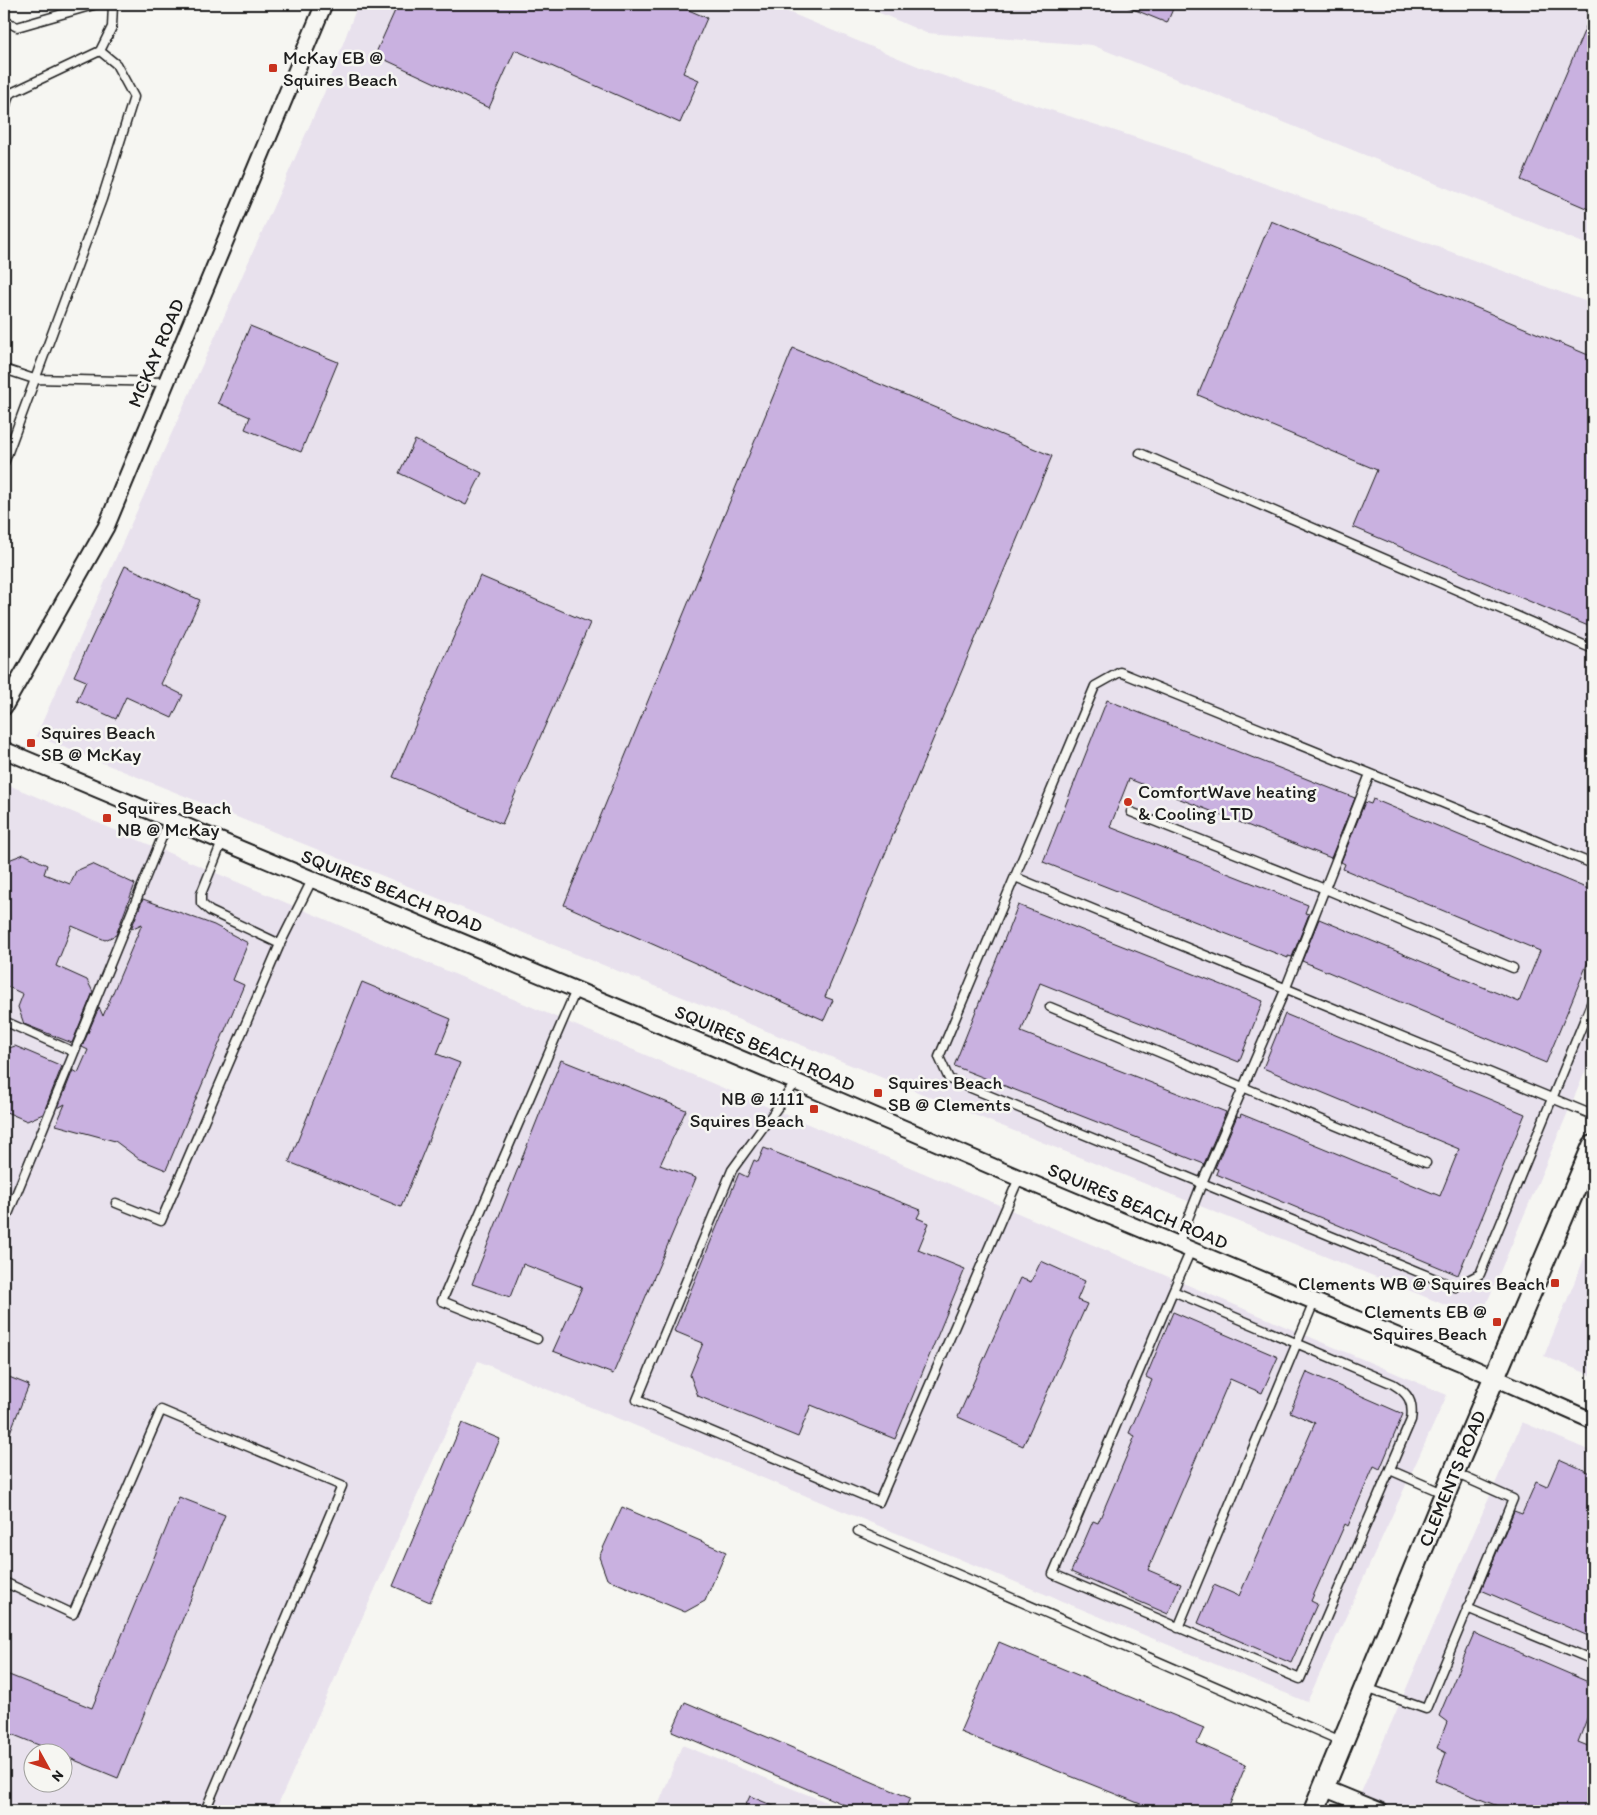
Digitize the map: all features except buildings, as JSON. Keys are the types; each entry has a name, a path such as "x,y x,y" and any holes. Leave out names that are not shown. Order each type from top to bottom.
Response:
{"street":[{"name":"MCKAY ROAD","path":"4,707 106,527 324,4"},
{"name":"SQUIRES BEACH ROAD","path":"4,750 796,1082 1593,1421"},
{"name":"CLEMENTS ROAD","path":"1314,1811 1493,1378 1593,1146"},
{"path":"1324,1788 1380,1811"}],"lane":[{"path":"4,20 17,27 97,4"},
{"path":"4,112 6,91 100,51 112,26 113,4"},
{"path":"4,463 102,199 134,97 116,64 100,51"},
{"path":"4,369 34,379 165,382"},
{"path":"1140,453 1593,649"},
{"path":"1593,864 1120,672 1095,686 939,1057 949,1079 1455,1287 1480,1274 1593,998"},
{"path":"1173,1291 1393,1384 1408,1395 1411,1403 1411,1420 1300,1679 1054,1574 1173,1291 1202,1183 1285,990 1370,774"},
{"path":"1131,812 1325,889 1513,968"},
{"path":"4,1224 169,820"},
{"path":"222,842 201,894 201,903 210,911 280,944"},
{"path":"1015,877 1285,990 1553,1097 1593,1115"},
{"path":"116,1203 161,1220 280,944 312,880"},
{"path":"537,1339 442,1301 576,990"},
{"path":"1050,1008 1426,1164"},
{"path":"4,1021 74,1052"},
{"path":"796,1082 732,1170 637,1400 879,1502 1019,1178"},
{"path":"1178,1628 1314,1302"},
{"path":"4,1582 73,1614 161,1410 342,1486 205,1811"},
{"path":"1390,1470 1445,1494"},
{"path":"1365,1687 1426,1709 1513,1499 1454,1472"},
{"path":"858,1531 1343,1742"},
{"path":"1467,1608 1593,1660"}],"shaded area":[{"path":"358,4 769,4 932,72 1168,148 1593,304 1593,1053 1480,1319 36,736 325,91"},
{"path":"859,4 1593,4 1593,247 1092,45 926,33"},
{"path":"4,783 1447,1395 1307,1702 478,1361 275,1811 4,1811"},
{"path":"1593,1237 1593,1376 1544,1356"},
{"path":"1522,1422 1593,1452 1593,1811 1353,1811"},
{"path":"682,1745 849,1811 656,1811"}],"place":[{"name":"McKay EB @ Squires Beach","path":"273,68"},
{"name":"Squires Beach SB @ McKay","path":"31,743"},
{"name":"ComfortWave heating & Cooling LTD","path":"1128,802"},
{"name":"Squires Beach NB @ McKay","path":"107,818"},
{"name":"Squires Beach SB @ Clements","path":"878,1093"},
{"name":"NB @ 1111 Squires Beach","path":"814,1109"},
{"name":"Clements WB @ Squires Beach","path":"1555,1283"},
{"name":"Clements EB @ Squires Beach","path":"1497,1322"}]}
